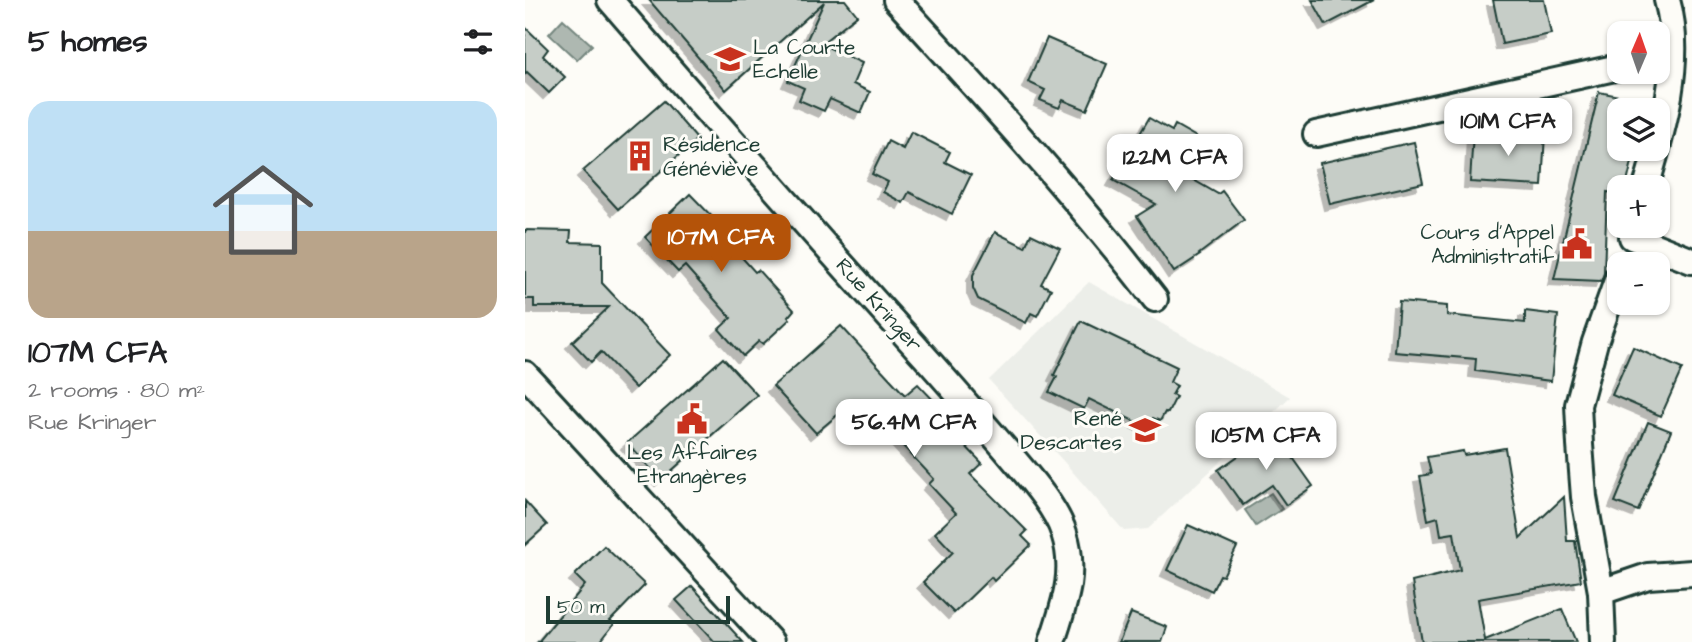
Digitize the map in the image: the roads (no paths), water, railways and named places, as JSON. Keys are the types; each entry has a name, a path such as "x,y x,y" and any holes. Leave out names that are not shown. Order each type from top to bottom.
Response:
{"street":[{"name":"Rue Kringer","path":"610,0 786,203 930,360 1043,496 1060,523 1069,561 1070,583 1052,642"},
{"path":"896,0 1055,176 1155,299"},
{"path":"1667,0 1672,16 1670,27"},
{"path":"1316,134 1607,70"},
{"path":"1650,175 1668,100 1667,84"},
{"path":"1648,238 1692,261"},
{"path":"1603,642 1601,592 1584,497 1579,405 1595,342 1607,308"},
{"path":"525,374 769,641"},
{"path":"1601,592 1648,576 1692,573"}],"place":[{"name":"La Courte Echelle","path":"730,59"},
{"name":"Résidence Généviève","path":"640,156"},
{"name":"Cours d'Appel Administratif","path":"1577,244"},
{"name":"Les Affaires Etrangères","path":"692,419"},
{"name":"René Descartes","path":"1145,430"}]}
